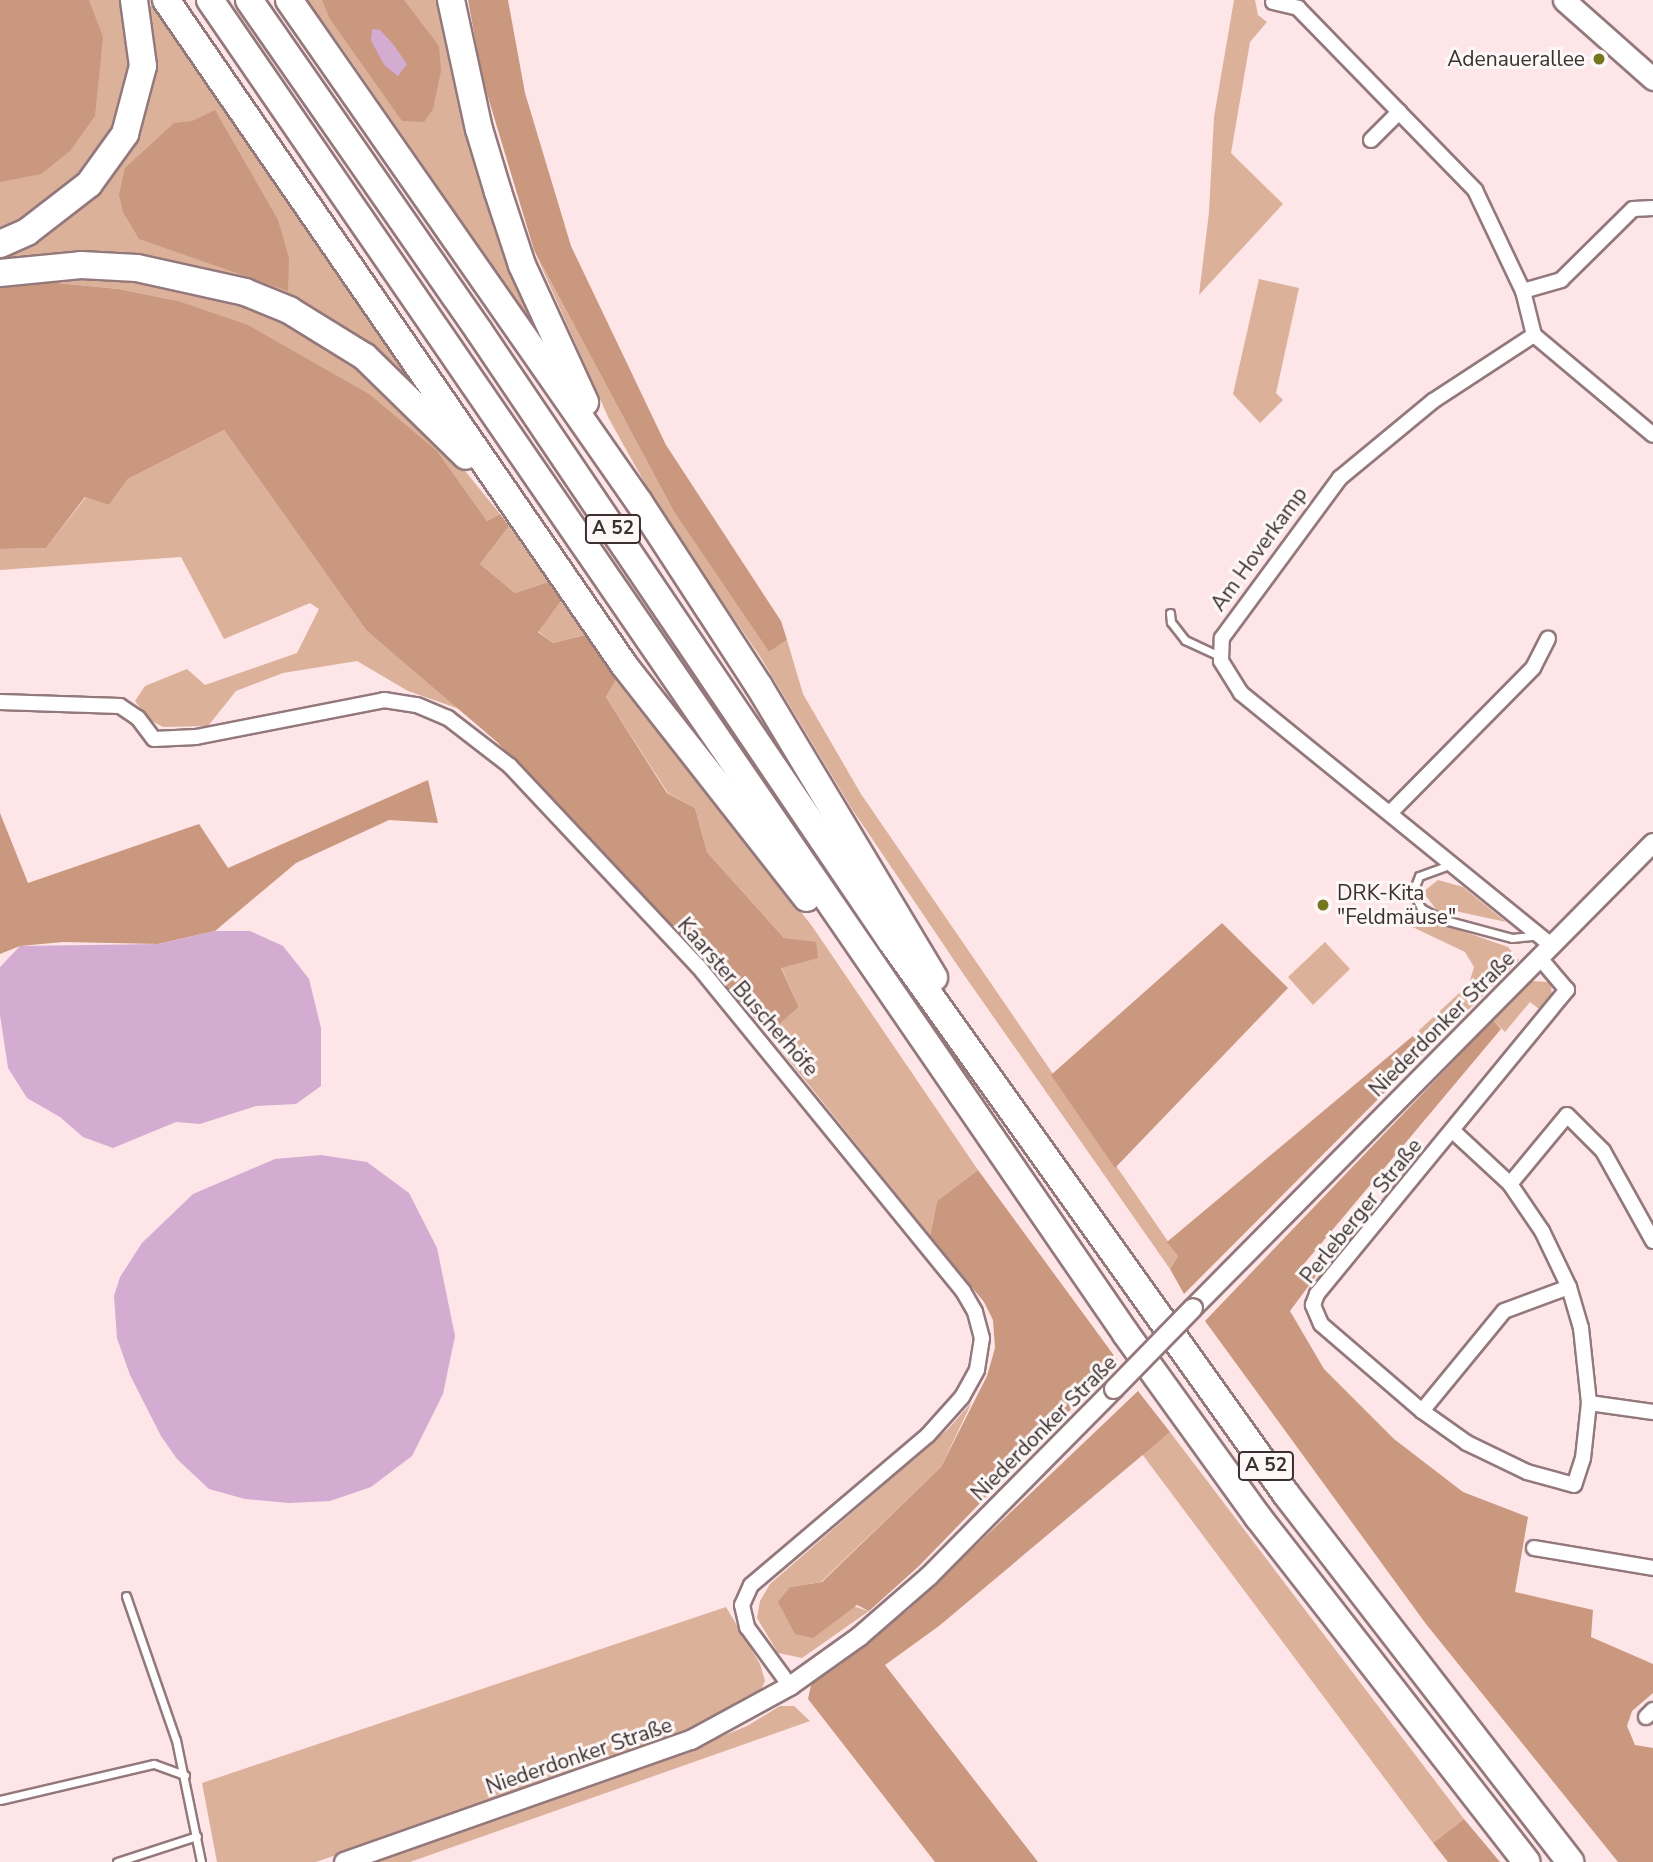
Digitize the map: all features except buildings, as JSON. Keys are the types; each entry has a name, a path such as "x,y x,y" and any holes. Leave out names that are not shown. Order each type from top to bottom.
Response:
{"highway":[{"path":"0,244 35,227 89,184 125,134 143,66 134,0"},
{"path":"166,0 670,729 785,873 873,972"},
{"name":"A 52","path":"210,0 873,972 1258,1517 1527,1862"},
{"name":"A 52","path":"249,0 480,331 891,941 978,1058 1286,1494 1570,1862"},
{"path":"289,0 639,502 906,926 978,1058"},
{"path":"451,0 479,129 523,265 555,343 639,502"},
{"path":"0,273 81,265 137,268 245,292 289,310 365,357 397,385 539,539"}],"main road":[{"path":"1564,0 1653,79"}],"street":[{"path":"1273,2 1298,8 1475,190 1523,291 1534,335 1653,435"},
{"path":"1371,140 1399,112"},
{"path":"1523,291 1561,280 1633,209 1653,208"},
{"name":"Am Hoverkamp","path":"1221,657 1222,638 1231,620 1339,478 1433,401 1534,335"},
{"path":"1390,813 1533,668 1548,639"},
{"path":"1221,657 1241,693 1452,864 1543,946"},
{"name":"Kaarster Buscherhöfe","path":"0,702 120,706 138,718 154,739 196,737 374,701 417,705 448,718 510,766 698,966 963,1291 975,1312 982,1338 977,1370 962,1398 928,1435 751,1585 742,1605 747,1627 790,1686"},
{"name":"Niederdonker Straße","path":"344,1862 691,1740 790,1686 860,1636 929,1576 1543,946 1650,852"},
{"name":"Perleberger Straße","path":"1543,946 1567,990 1454,1132 1317,1294 1313,1304 1321,1324 1422,1411 1497,1460 1574,1485 1583,1458 1589,1403"},
{"path":"1510,1184 1567,1115 1603,1151 1653,1241"},
{"path":"1454,1132 1510,1184 1542,1231 1569,1287 1581,1328 1589,1403 1653,1412"},
{"path":"1422,1411 1504,1311 1569,1287"},
{"path":"1534,1548 1653,1568"}],"lane":[{"path":"1170,613 1171,622 1185,640 1221,657"},
{"path":"1452,864 1419,876 1413,892 1421,908 1441,919 1543,946"},
{"path":"126,1596 185,1774 201,1862"},
{"path":"0,1800 154,1764 170,1766 185,1774"},
{"path":"117,1862 197,1836"}],"shaded area":[{"path":"0,0 123,0 130,77 122,113 103,147 82,173 25,219 0,230"},
{"path":"0,0 89,0 103,37 95,116 70,151 41,174 0,182"},
{"path":"307,0 444,0 544,340 342,48"},
{"path":"322,0 404,0 439,46 441,71 433,109 424,122 402,121 330,19"},
{"path":"468,0 508,0 525,93 571,246 666,445 781,621 787,640 769,652 674,512 534,250 482,77"},
{"path":"1234,0 1255,0 1258,15 1267,22 1250,42 1231,153 1283,204 1199,295 1209,212 1214,117"},
{"path":"155,5 414,378 410,381 374,352 248,287 0,265 0,253 130,148 151,96 147,7"},
{"path":"372,29 380,30 407,64 398,76 385,66 371,41"},
{"path":"215,110 278,220 289,258 288,291 139,239 123,212 119,195 125,168 174,123 192,121"},
{"path":"534,250 674,512 769,652 787,640 803,694 861,794 1178,1256 1170,1269 962,972 852,809 761,658 661,512 609,419"},
{"path":"75,278 171,286 220,298 285,323 357,367 453,456 500,514 487,521 438,452 178,301 119,289 36,281"},
{"path":"1259,279 1299,288 1276,393 1283,400 1260,423 1233,394"},
{"path":"36,281 119,289 178,301 248,325 369,394 438,452 487,521 500,514 509,526 480,564 515,593 548,582 561,601 538,632 553,643 585,635 616,680 606,697 667,793 695,808 707,852 784,938 816,942 818,958 781,968 799,1007 768,1034 705,960 497,742 366,630 224,430 128,479 109,505 85,497 46,548 0,549 0,287"},
{"path":"224,430 366,630 465,711 408,691 357,661 283,673 236,691 208,726 163,727 150,720 135,701 145,686 187,669 205,685 297,653 319,609 310,603 224,639 181,557 0,570 0,549 46,548 86,497 109,505 128,479"},
{"path":"509,526 548,582 515,593 480,564"},
{"path":"561,601 585,635 553,643 538,631"},
{"path":"616,680 812,926 978,1170 937,1201 930,1236 768,1034 799,1007 781,967 784,938 707,852 695,808 668,793 606,697"},
{"path":"428,780 438,823 389,820 296,863 215,931 158,944 63,942 20,946 0,954 0,813 28,883 199,824 228,868"},
{"path":"1438,880 1463,887 1506,922 1446,909 1445,914 1438,912 1423,892"},
{"path":"1411,913 1508,947 1519,960 1427,1050 1414,1035 1469,984 1474,967 1465,952 1402,922"},
{"path":"1222,923 1288,988 1115,1168 1051,1075"},
{"path":"215,931 250,931 283,946 309,979 321,1028 321,1086 296,1104 256,1106 200,1124 176,1122 113,1148 83,1137 60,1117 27,1098 8,1068 0,1015 0,967 20,946 158,944"},
{"path":"1325,942 1350,969 1313,1005 1288,977"},
{"path":"1531,981 1551,982 1552,1000 1543,1012 1530,1002 1505,1032 1493,1020"},
{"path":"1493,1020 1501,1029 1303,1265 1316,1276 1290,1311 1324,1369 1394,1439 1463,1492 1528,1517 1515,1592 1593,1610 1591,1637 1653,1664 1653,1693 1632,1711 1627,1726 1635,1745 1653,1748 1653,1862 1618,1862 1426,1624 1205,1321"},
{"path":"1414,1035 1427,1050 1184,1294 1170,1269 1178,1256 1167,1242"},
{"path":"321,1155 367,1162 409,1193 437,1248 455,1336 443,1394 412,1456 371,1487 330,1501 289,1503 245,1499 209,1489 177,1459 161,1436 130,1375 117,1338 114,1296 120,1277 142,1243 193,1194 275,1159"},
{"path":"978,1170 1118,1361 919,1566 869,1611 857,1605 813,1638 795,1634 778,1602 790,1587 822,1582 941,1467 987,1376 995,1348 993,1320 984,1302 930,1236 937,1201"},
{"path":"1138,1391 1170,1432 939,1626 885,1665 1038,1862 935,1862 808,1699 812,1681 907,1611"},
{"path":"972,1402 941,1467 821,1582 790,1587 869,1611 802,1658 778,1653 757,1618 760,1601 770,1584 947,1430"},
{"path":"1170,1432 1464,1819 1433,1843 1142,1454"},
{"path":"726,1607 760,1664 765,1681 759,1695 689,1732 316,1862 217,1862 202,1783"},
{"path":"780,1706 794,1706 810,1721 410,1862 369,1862 691,1749 747,1726"},
{"path":"1464,1819 1500,1862 1448,1862 1433,1843"}],"place":[{"name":"Adenauerallee","path":"1599,59"},
{"name":"DRK-Kita \"Feldmäuse\"","path":"1323,905"}]}
